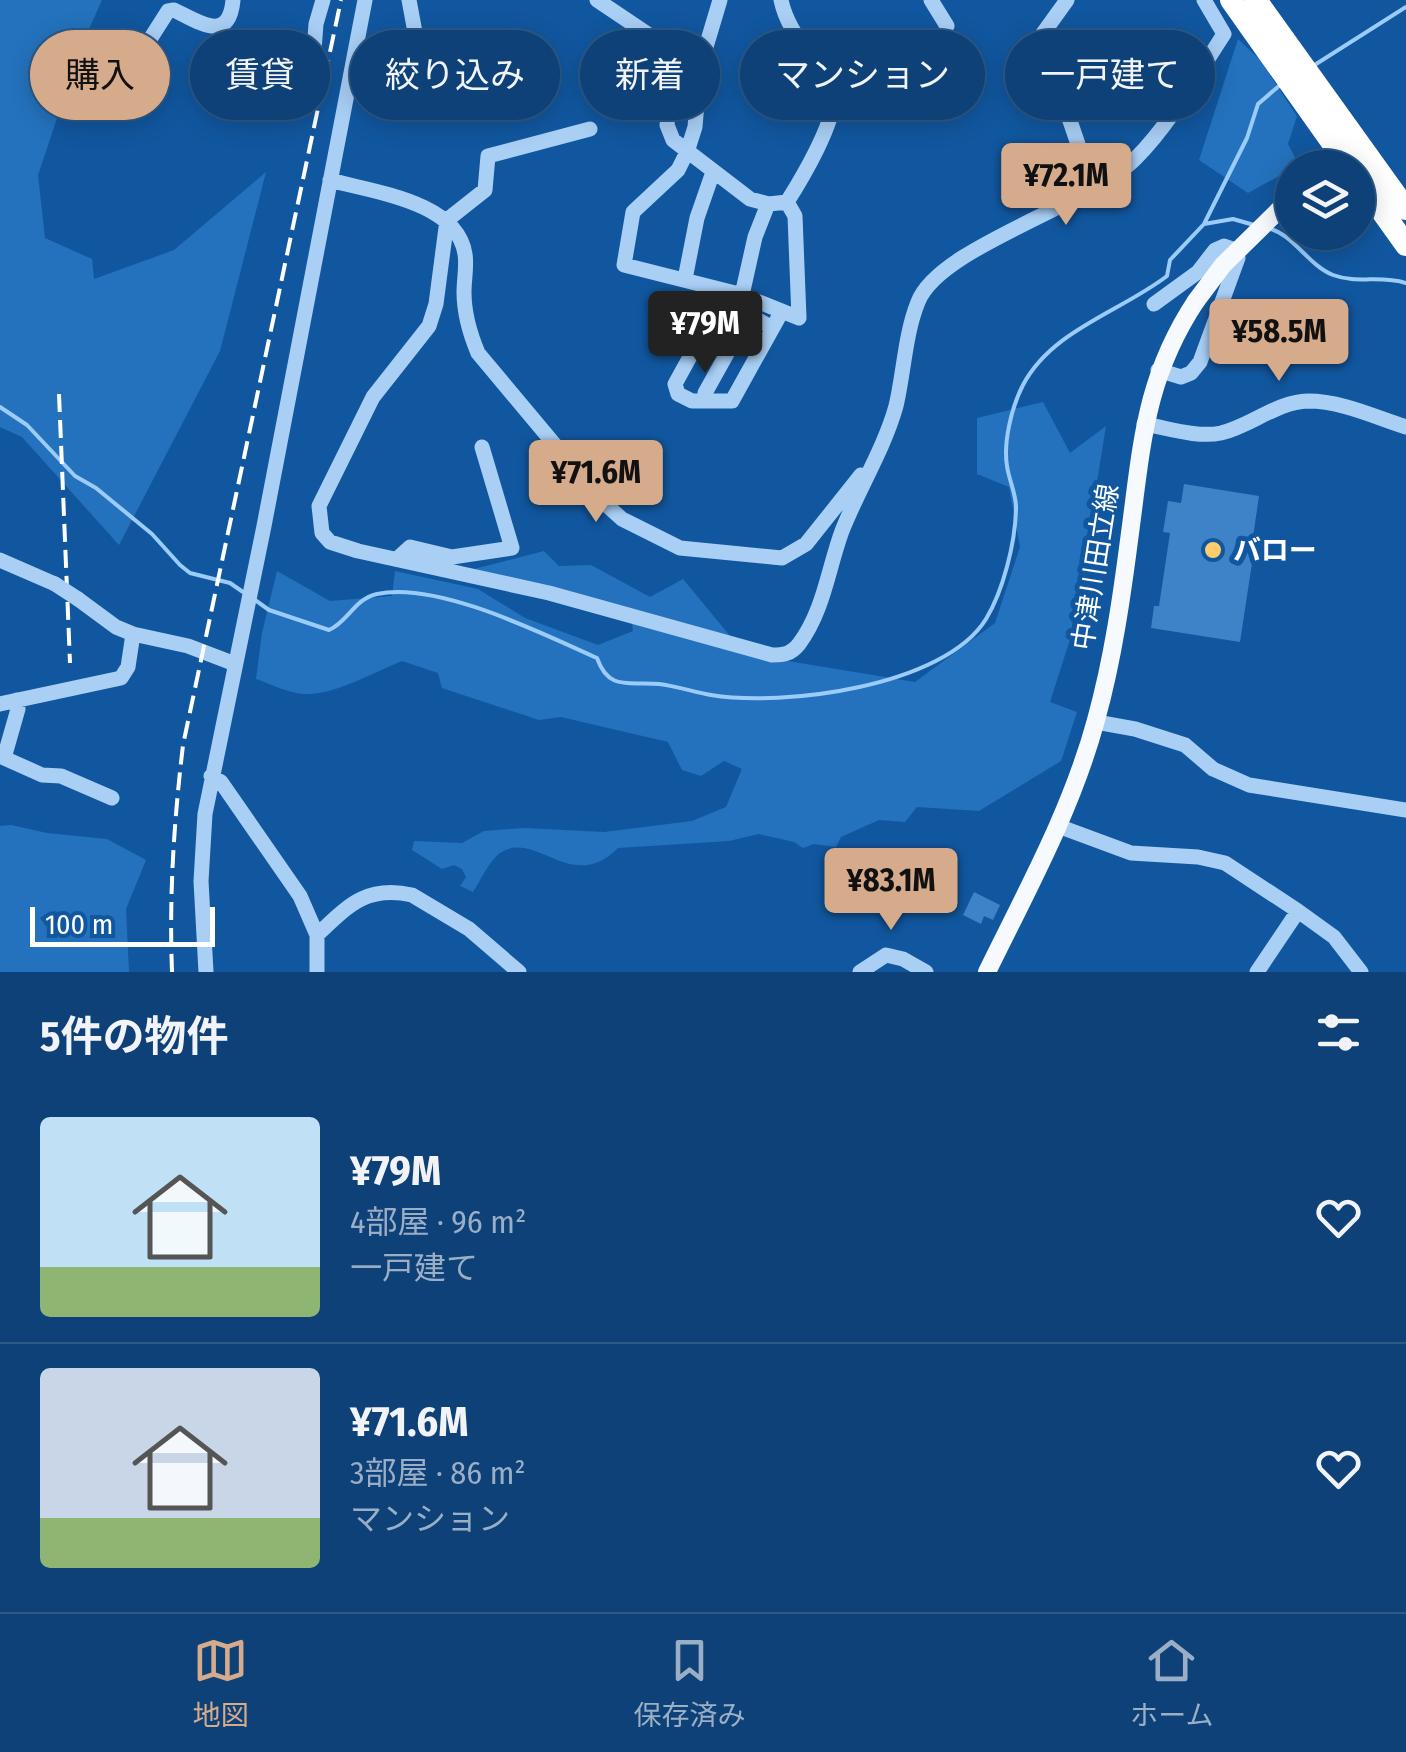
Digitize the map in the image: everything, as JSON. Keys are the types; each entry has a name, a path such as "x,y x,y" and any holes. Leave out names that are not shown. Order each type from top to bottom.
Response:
{"highway":[{"path":"1248,6 1345,150"},
{"path":"1375,179 1406,209"},
{"path":"1375,201 1406,244"}],"main road":[{"name":"中津川田立線","path":"986,972 1058,826 1096,722 1122,592 1144,424 1158,370 1177,329 1196,301 1223,266 1275,213"}],"street":[{"path":"156,30 168,11 174,10 208,26 220,27 228,20 233,0"},
{"path":"316,30 323,0"},
{"path":"206,972 202,862 211,776 264,526 365,0"},
{"path":"409,0 414,30"},
{"path":"597,0 666,47 674,64 667,125 673,140 750,199 768,204 787,202"},
{"path":"720,0 700,67 695,127 687,152 678,170 633,212 624,265 742,295 799,318 795,216 787,202"},
{"path":"781,0 786,21 826,79 833,96 831,114 787,202"},
{"path":"930,0 947,26"},
{"path":"1067,0 1018,68 1066,109 1083,159 1126,167"},
{"path":"590,130 488,156 484,190 447,220 436,304 429,326 373,397 319,506 322,532 330,542 358,552 548,592 772,655 786,654 798,646 825,594 841,534 895,410 915,309 928,284 949,266 1103,183 1137,157 1224,34 1204,0"},
{"path":"685,279 697,218 714,172"},
{"path":"330,180 428,208 447,220 466,254 464,296 470,334 478,353 601,500 622,518 680,548 782,558 806,544 870,464"},
{"path":"742,295 755,237 768,204"},
{"path":"1154,304 1198,272 1215,250 1224,246 1234,250 1238,258 1236,269 1226,286 1200,362 1192,373 1181,376 1158,370"},
{"path":"772,328 728,302 720,304 675,384 678,394 692,400 732,401 782,311"},
{"path":"706,401 705,393 749,314"},
{"path":"1144,424 1208,435 1226,432 1286,405 1308,402 1334,404 1406,426"},
{"path":"398,558 410,548 452,557 512,548 482,447"},
{"path":"0,560 56,584 116,627 237,658"},
{"path":"0,704 121,678 128,667 133,634"},
{"path":"17,700 4,758 112,798"},
{"path":"1096,722 1135,729 1184,745 1213,769 1249,785 1406,810"},
{"path":"211,776 222,782 290,880 317,935 317,972"},
{"path":"1058,826 1131,853 1225,863 1334,938 1361,972"},
{"path":"317,935 356,899 404,893 469,930 518,972"},
{"path":"1257,972 1298,911"},
{"path":"860,972 886,955 903,958 926,972"}],"shaded area":[{"path":"0,0 102,0 89,30 30,30 30,120 56,120 38,175 45,238 92,259 94,279 174,250 266,172 220,351 119,545 22,437 0,427"},
{"path":"1238,39 1260,60 1297,116 1288,144 1291,150 1275,150 1275,178 1248,193 1199,160"},
{"path":"1043,402 1070,453 1106,426 1073,630 1050,702 1077,712 1061,761 979,811 917,807 905,822 879,820 841,837 836,847 814,844 803,848 759,834 729,841 618,848 601,861 585,865 514,848 496,857 473,892 460,886 466,877 462,869 454,865 442,869 412,850 414,841 462,843 484,831 523,828 604,832 692,821 726,807 742,769 724,761 701,776 682,770 668,742 561,717 539,720 442,688 438,673 402,661 345,686 310,694 256,679 277,571 330,601 392,596 395,571 478,589 525,618 598,645 633,631 630,609 474,569 544,551 559,566 591,565 650,597 683,579 745,654 915,682 995,623 1020,547 1009,487 977,474 977,418"},
{"path":"0,826 107,839 146,860 126,909 129,972 0,972"}],"building":[{"path":"1184,484 1259,496 1240,642 1151,628 1154,606 1159,606 1170,533 1163,532 1168,501 1181,503"},
{"path":"974,892 1000,905 993,920 984,916 981,924 963,915"}],"waterway":[{"path":"1313,66 1406,7"},
{"path":"255,600 269,610 329,630 357,605 377,594 429,595 488,612 597,658 608,676 622,683 659,684 741,698 778,698 859,687 935,661 965,642 986,619 1003,581 1016,510 1007,466 1007,435 1023,385 1051,350 1069,336 1167,276 1170,260 1204,224 1247,138 1258,104 1279,86"},
{"path":"1204,224 1233,219 1254,225"},
{"path":"1268,228 1285,236 1333,275 1406,283"},
{"path":"0,407 27,425 75,476 96,488 152,534 190,573 230,583 243,592"}],"railway":[{"path":"172,972 173,858 183,745 341,0"},
{"path":"59,394 70,663"}],"place":[{"name":"バロー","path":"1213,550"}]}
